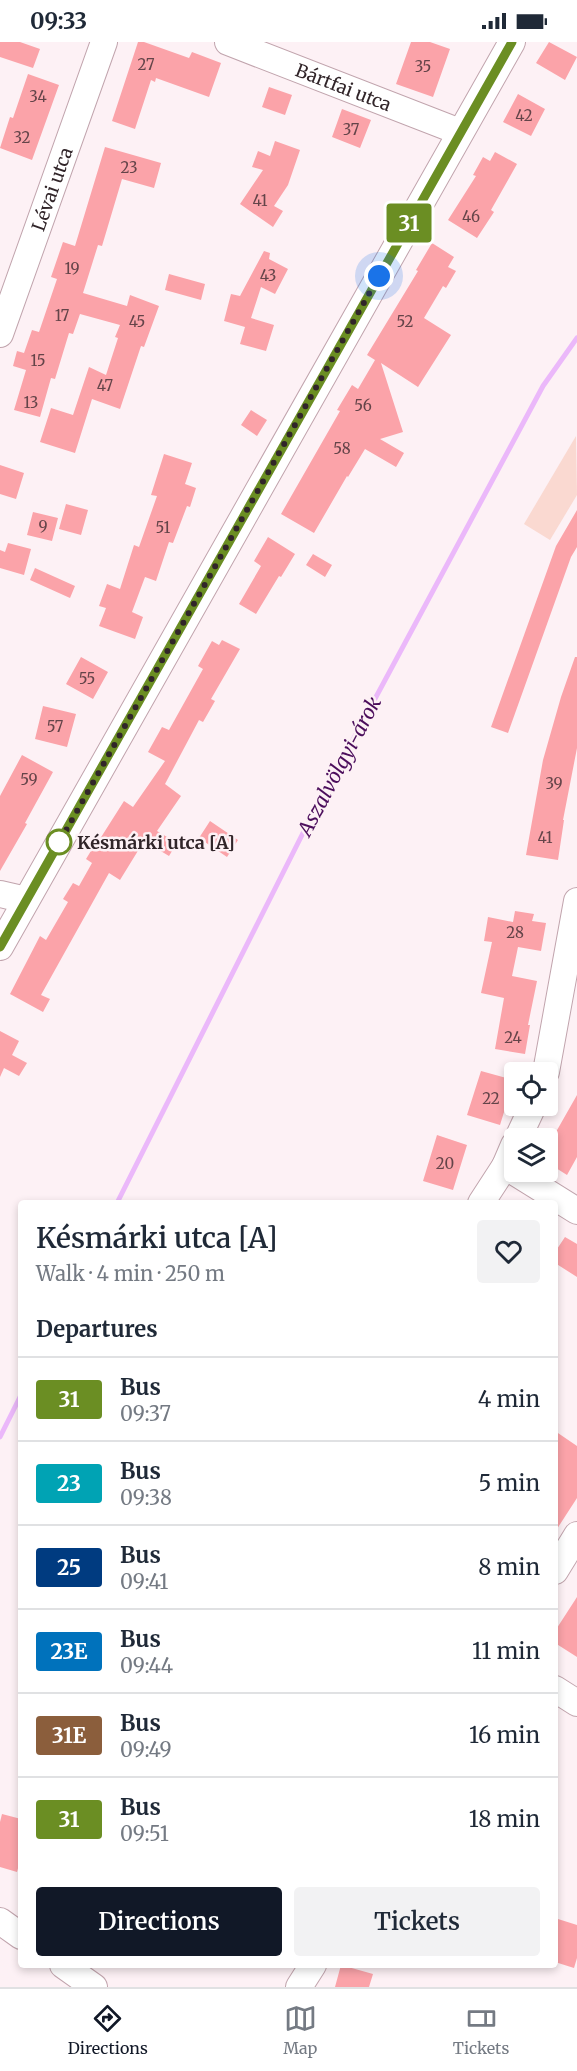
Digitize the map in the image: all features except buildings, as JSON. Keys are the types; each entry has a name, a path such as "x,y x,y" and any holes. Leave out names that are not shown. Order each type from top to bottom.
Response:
{"street":[{"name":"Lévai utca","path":"0,334 104,42"},
{"name":"Bártfai utca","path":"228,42 460,132"},
{"path":"0,947 512,42"},
{"path":"0,894 26,900"},
{"path":"548,1062 577,901"},
{"path":"483,1200 504,1166"},
{"path":"542,1182 577,1211"},
{"path":"558,1566 577,1535"},
{"path":"558,1691 577,1703"},
{"path":"67,1968 94,1987"},
{"path":"299,1987 311,1968"}],"shaded area":[{"path":"576,436 577,495 550,540 524,524"}],"waterway":[{"name":"Aszalvölgyi-árok","path":"119,1200 304,831 543,386 577,338"},
{"name":"Aszalvölgyi-árok","path":"0,1437 18,1401"}],"bus line":[{"name":"31","path":"0,947 512,42"}],"place":[{"name":"Késmárki utca [A]","path":"59,842"}],"route":[{"path":"59,842 55,850 379,276"}]}
